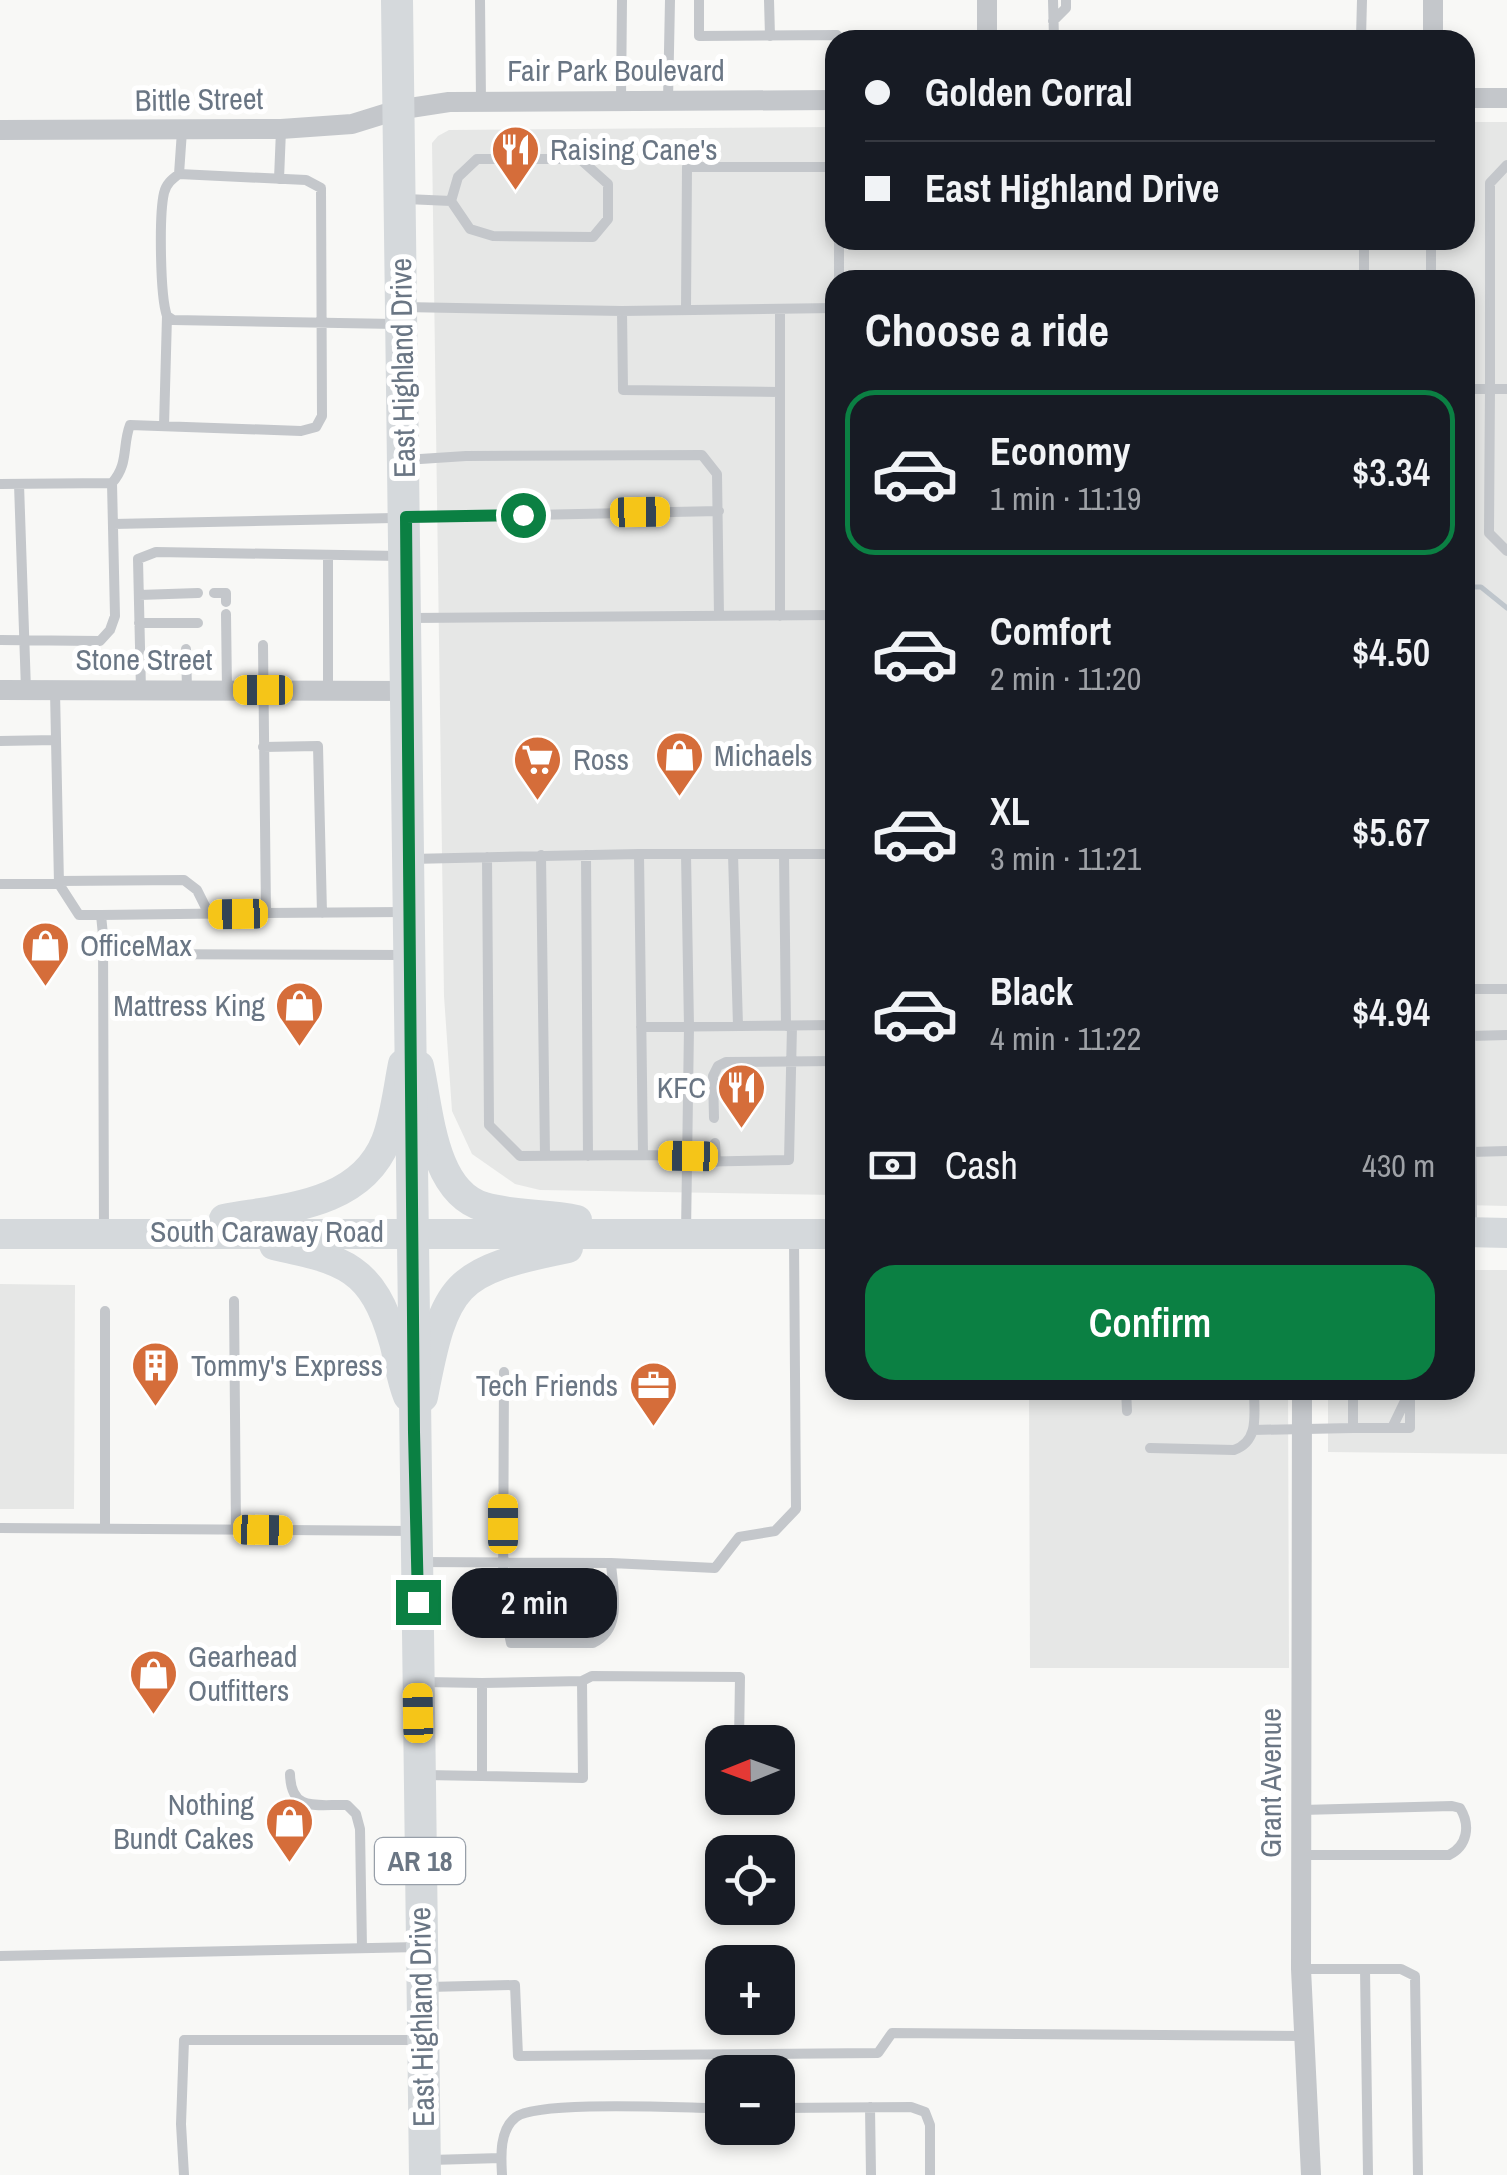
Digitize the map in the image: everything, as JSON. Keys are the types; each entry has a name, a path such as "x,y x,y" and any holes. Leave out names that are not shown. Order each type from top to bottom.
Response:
{"main road":[{"name":"East Highland Drive","path":"397,0 425,2168"},
{"path":"162,1232 318,1201 336,1195 363,1176 388,1137 410,1028"},
{"path":"410,1028 442,1167 461,1194 480,1206 554,1215 640,1235"},
{"path":"162,1232 222,1235 336,1260 349,1267 375,1295 386,1316 414,1420"},
{"path":"1475,1232 1507,1232"},
{"name":"South Caraway Road","path":"0,1234 825,1234"},
{"path":"414,1420 441,1318 451,1299 471,1278 516,1258 640,1235"}],"street":[{"path":"987,0 987,30"},
{"path":"1433,0 1433,30"},
{"path":"1475,98 1507,98"},
{"name":"Fair Park Boulevard","path":"398,110 449,102 825,100"},
{"name":"Bittle Street","path":"0,130 281,129 352,124 398,110"},
{"name":"Stone Street","path":"0,690 408,690"},
{"name":"Grant Avenue","path":"1302,1400 1301,1969 1310,2175"}],"lane":[{"path":"480,0 481,102"},
{"path":"621,101 622,0"},
{"path":"668,101 670,0"},
{"path":"699,0 699,36 825,34"},
{"path":"769,0 770,36"},
{"path":"1053,0 1054,30"},
{"path":"1054,21 1066,8 1066,0"},
{"path":"1362,0 1362,30"},
{"path":"279,179 281,129"},
{"path":"179,174 182,131"},
{"path":"477,159 580,159 608,184 608,219 593,237 494,236 470,229 451,201 458,177 477,159"},
{"path":"1507,166 1490,183 1489,533 1507,551"},
{"path":"686,310 686,167 825,167"},
{"path":"0,640 100,641 110,630 115,616 112,483 124,466 130,425 301,431 316,427 322,416 321,188 306,180 179,174 170,180 164,190 163,229 167,316 164,426"},
{"path":"400,199 451,201"},
{"path":"167,316 174,320 320,323 402,316 825,308"},
{"path":"622,310 623,390 780,392"},
{"path":"780,310 780,616"},
{"path":"1475,390 1507,389"},
{"path":"404,460 466,456 702,456 717,474 718,616"},
{"path":"0,484 112,483"},
{"path":"19,484 26,690"},
{"path":"113,524 718,511"},
{"path":"140,691 138,559 156,552 406,556"},
{"path":"328,555 328,691"},
{"path":"214,593 226,593 223,616 227,690"},
{"path":"138,595 198,594"},
{"path":"407,618 825,615"},
{"path":"139,623 198,623"},
{"path":"263,645 266,913"},
{"path":"186,649 187,690"},
{"path":"55,691 59,882 79,914 410,912"},
{"path":"0,741 56,740"},
{"path":"264,747 318,746 322,913"},
{"path":"639,854 643,1155"},
{"path":"686,854 686,1235"},
{"path":"733,854 738,1026"},
{"path":"486,857 489,1126 520,1156 643,1155 716,1162 790,1160 784,854"},
{"path":"411,859 825,854"},
{"path":"541,855 545,1156"},
{"path":"586,855 588,1156"},
{"path":"0,884 184,880 197,890 209,914"},
{"path":"101,915 104,1232"},
{"path":"103,954 410,955"},
{"path":"1475,989 1507,989"},
{"path":"641,1027 825,1025"},
{"path":"1475,1036 1507,1035"},
{"path":"714,1118 714,1076 718,1066 726,1062 825,1062"},
{"path":"715,1143 716,1162"},
{"path":"1475,1152 1507,1151"},
{"path":"0,1528 236,1530 417,1546 503,1563 715,1568 739,1537 776,1531 796,1509 794,1234"},
{"path":"234,1300 236,1530"},
{"path":"105,1310 105,1529"},
{"path":"504,1372 503,1606 511,1643 592,1643 605,1637 613,1623 611,1563"},
{"path":"1126,1400 1126,1411"},
{"path":"1150,1448 1234,1450 1251,1440 1254,1400"},
{"path":"1353,1400 1353,1428"},
{"path":"1254,1430 1392,1428 1405,1400"},
{"path":"503,1606 613,1606"},
{"path":"418,1682 582,1682 592,1676 740,1678 739,1725"},
{"path":"419,1774 583,1778 582,1682"},
{"path":"482,1683 482,1776"},
{"path":"290,1774 290,1789 296,1799 306,1804 347,1804 356,1814 360,1829 362,1948"},
{"path":"1301,1810 1452,1806 1460,1808 1466,1816 1465,1840 1460,1849 1449,1855 1301,1854"},
{"path":"0,1956 421,1947"},
{"path":"1301,1969 1401,1968 1409,1971 1416,1983 1418,2175"},
{"path":"1365,1969 1368,2175"},
{"path":"421,1987 514,1985 518,2056 878,2053 892,2034 1304,2036"},
{"path":"184,2175 184,2040 422,2040"},
{"path":"795,2108 911,2107 925,2112 930,2124 930,2175"},
{"path":"502,2175 501,2158 509,2124 529,2111 705,2108"},
{"path":"870,2108 870,2175"},
{"path":"425,2168 501,2158"}],"shaded area":[{"path":"1475,122 1507,122 1507,1206 1475,1205 1475,270 825,270 825,1195 540,1190 515,1184 472,1154 452,1111 444,996 432,143 449,130 825,127 825,250 1475,250"},
{"path":"1475,1270 1507,1270 1507,1454 1328,1452 1328,1400 1475,1400"},
{"path":"0,1284 75,1285 74,1509 0,1509"},
{"path":"1029,1400 1288,1400 1289,1668 1030,1668"}],"waterway":[{"path":"1475,587 1481,587 1507,608"}],"place":[{"name":"Raising Cane's","path":"515,192"},
{"name":"Michaels","path":"679,798"},
{"name":"Ross","path":"538,802"},
{"name":"OfficeMax","path":"45,988"},
{"name":"Mattress King","path":"300,1048"},
{"name":"KFC","path":"741,1130"},
{"name":"Tommy's Express","path":"156,1408"},
{"name":"Tech Friends","path":"653,1428"},
{"name":"Gearhead Outfitters","path":"153,1716"},
{"name":"Nothing Bundt Cakes","path":"289,1864"}],"route":[{"path":"418,1602 406,517 523,515"}]}
